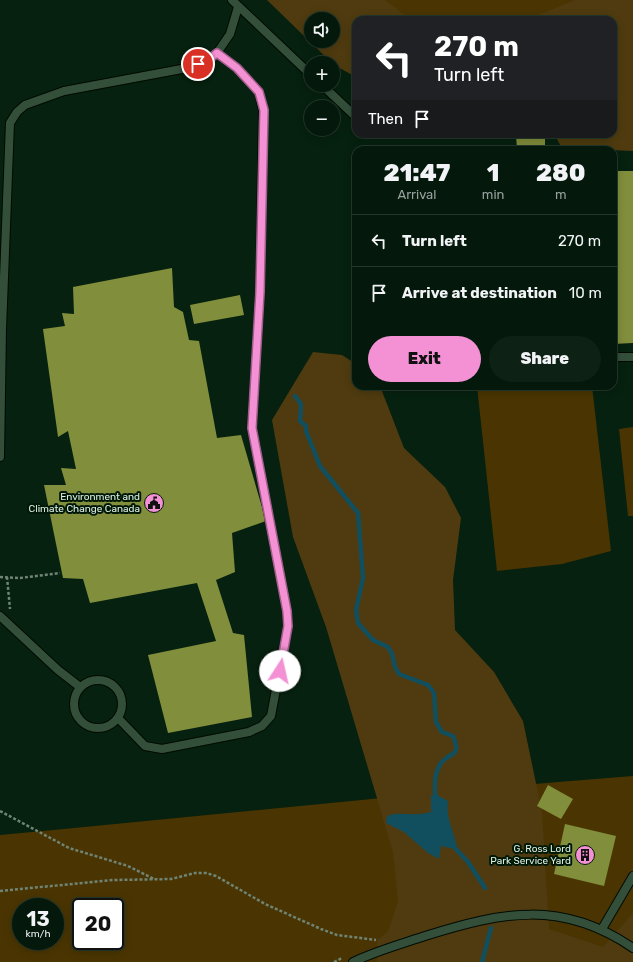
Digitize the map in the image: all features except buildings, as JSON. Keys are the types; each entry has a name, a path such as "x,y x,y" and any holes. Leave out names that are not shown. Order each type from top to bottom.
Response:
{"lane":[{"path":"232,0 304,68"},
{"path":"0,457 2,322 10,123 17,112 25,105 64,91 187,68 208,60 217,53 230,34 238,7"},
{"path":"118,718 144,746 162,749 249,732 262,726 271,716 275,702 288,626 287,611 252,428 260,292 264,110 259,92 237,68 217,53"},
{"path":"329,92 352,113"},
{"path":"617,358 633,357"},
{"path":"0,616 58,670 80,687"},
{"path":"94,680 110,683 116,688 122,702 118,718 106,727 98,729 82,723 77,717 73,702 80,687 94,680"},
{"path":"602,929 633,876"},
{"path":"353,962 401,944 445,930 504,915 528,913 554,915 602,929 633,948"}],"path":[{"path":"0,577 20,578 60,573"},
{"path":"7,577 12,627"},
{"path":"0,811 69,848 128,866 154,879"},
{"path":"0,891 113,880 171,879 195,873 206,873 216,876 265,904 337,935 401,944"}],"shaded area":[{"path":"267,0 385,0 406,16 352,16 352,75 340,68 340,56 325,56 316,48 340,48 340,12 304,12 304,36"},
{"path":"273,0 633,0 617,16 352,16 352,24 340,35 340,12 304,12 304,16"},
{"path":"575,0 633,0 633,151 617,150 617,146 561,146 556,138 617,138 617,16 536,16"},
{"path":"313,352 342,355 352,361 352,390 382,390 404,448 445,487 461,518 453,580 455,630 494,672 523,721 542,812 549,929 603,947 633,913 633,962 377,962 377,940 388,932 398,901 393,852 326,627 293,537 272,420"},
{"path":"477,390 592,390 611,551 562,564 497,571"},
{"path":"633,427 633,516 628,516 619,429"},
{"path":"633,776 633,962 0,962 0,835"}],"water":[{"path":"431,795 437,795 448,801 448,814 457,847 454,849 441,846 439,859 428,853 404,832 386,823 387,816 431,812"}],"waterway":[{"path":"295,396 301,404 300,421 306,426 306,431 320,466 358,513 363,578 356,610 358,623 373,640 388,647 399,674 428,685 434,693 436,722 442,732 453,736 456,751 444,759 437,771 435,778 435,795"},
{"path":"455,848 468,862 485,888"},
{"path":"482,962 491,928"}],"place":[{"name":"Environment and Climate Change Canada","path":"154,503"},
{"name":"G. Ross Lord Park Service Yard","path":"585,855"}],"route":[{"path":"198,64 208,60 217,53 237,68 259,92 264,110 260,211 260,292 252,428 287,611 288,626 280,671"}]}
